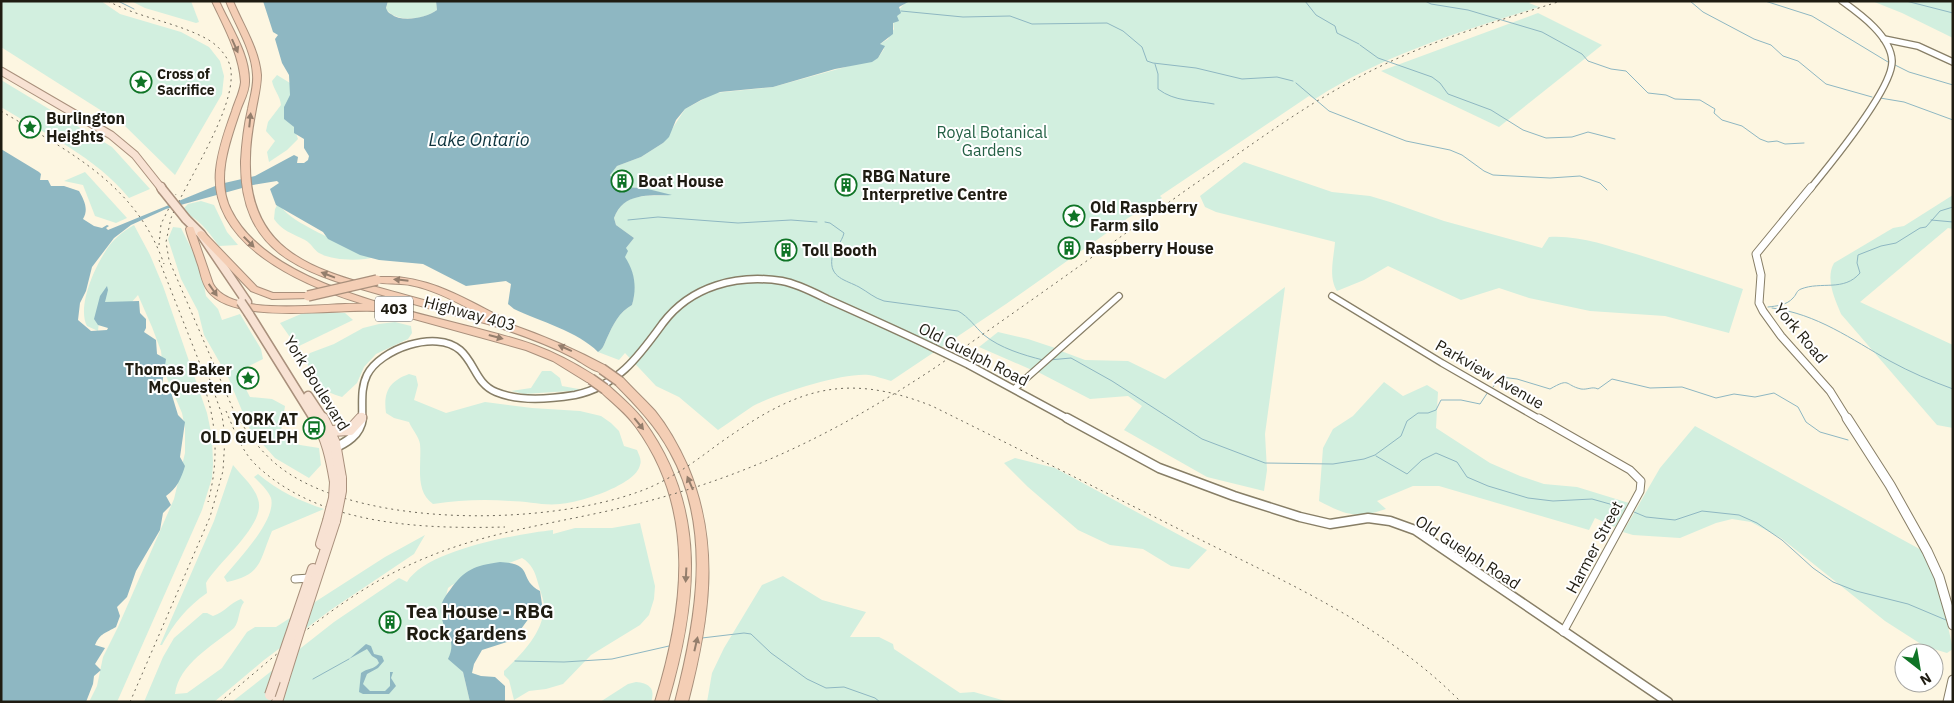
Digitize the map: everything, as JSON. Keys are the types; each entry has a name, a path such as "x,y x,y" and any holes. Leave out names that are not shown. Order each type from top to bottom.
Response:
{"highway":[{"name":"Highway 403","path":"215,1 242,63 245,83 222,152 219,176 223,202 232,221 248,241 261,254 293,273 349,295 521,344 570,365 604,389 640,425 658,453 680,506 687,563 685,601 678,643 661,702"},
{"name":"Highway 403","path":"228,1 254,61 257,76 251,113 246,169 249,194 258,221 266,235 289,256 329,276 526,333 581,355 619,381 637,397 658,421 683,466 695,499 702,544 703,594 698,633 683,698"},
{"path":"188,224 212,291 230,305 255,309 363,306 463,328"},
{"path":"201,234 254,289 272,296 308,296 377,280 404,280 422,284 526,333"}],"main road":[{"name":"York Road","path":"1842,1 1863,16 1884,39 1891,54 1892,66 1870,110 1844,148 1756,254 1761,276 1759,303 1781,336 1830,391 1890,485 1939,577 1953,625"},
{"name":"York Boulevard","path":"1,71 111,134 134,155 162,188 244,302"},
{"name":"York Boulevard","path":"188,224 201,234 334,448"},
{"name":"York Boulevard","path":"251,314 331,431 338,480 332,521 271,700"},
{"path":"331,431 342,433 349,431 358,424 362,417"},
{"name":"York Boulevard","path":"271,700 284,679 297,626"},
{"path":"1948,702 1953,680"}],"street":[{"path":"1884,39 1918,46 1953,62"},
{"name":"Old Guelph Road","path":"334,448 348,441 358,432 362,417 361,386 366,374 376,363 392,352 421,342 435,341 456,346 463,352 480,379 489,389 507,396 546,398 569,396 606,385 630,367 682,303 702,291 718,285 744,280 768,279 794,284 934,348 1159,468 1234,496 1300,517 1330,524 1368,518 1390,521 1415,530 1668,702"},
{"path":"1014,389 1119,296"},
{"name":"Parkview Avenue","path":"1332,296 1442,363 1636,475"},
{"name":"Harmer Street","path":"1563,632 1640,491 1641,481 1636,475"},
{"path":"295,579 313,578"}],"green space":[{"path":"1,1 101,1 120,14 181,32 209,47 220,61 224,76 222,94 175,175 124,125 1,47"},
{"path":"131,1 191,1 199,22 196,23 145,8"},
{"path":"388,1 436,1 437,10 417,18 403,18 390,13 386,9"},
{"name":"Royal Botanical Gardens","path":"908,1 1535,1 1529,3 1539,7 1452,35 1395,57 1341,83 1315,99 1309,96 891,381 872,375 858,375 827,380 763,401 718,430 679,397 656,386 625,353 619,360 598,352 603,347 617,319 623,311 632,305 633,299 634,286 632,274 624,257 626,248 634,238 616,225 614,218 624,203 630,199 644,196 669,195 644,188 620,187 614,182 610,174 617,166 641,157 663,143 685,109 715,93 773,87 878,58 884,49 880,44 888,39 894,29 893,25 897,13"},
{"path":"1872,1 1953,1 1953,38 1902,13"},
{"path":"1538,13 1602,45 1499,127 1381,71"},
{"path":"277,75 290,83 292,122 298,139 287,150 269,162 267,152 275,141 266,131 268,122 281,105 272,81"},
{"path":"1,80 112,147 150,189 129,198 116,183 86,158 1,107"},
{"path":"1244,162 1332,192 1370,196 1444,221 1542,248 1549,237 1582,239 1636,254 1743,289 1729,333 1665,316 1590,311 1529,298 1499,288 1461,300 1388,266 1364,280 1337,291 1332,273 1335,242 1216,212 1205,207 1200,196"},
{"path":"85,172 127,218 116,223 95,216 83,185 64,181"},
{"path":"1953,195 1953,229 1948,228 1860,302 1953,345 1953,428 1937,425 1841,314 1832,289 1830,276 1834,263 1893,228 1904,226"},
{"path":"201,201 214,205 227,232 238,245 219,246 198,221 181,211 188,204"},
{"path":"279,202 283,210 306,226 338,242 376,257 347,260 332,258 319,253 307,242 277,223 274,219 275,209"},
{"path":"134,225 150,255 163,286 207,413 212,437 212,478 202,510 117,702 89,702 97,686 103,657 174,499 185,453 185,428 182,413 163,369 161,351 138,295 130,304 100,311 98,331 87,326 84,318 85,299 88,288 101,259 114,240"},
{"path":"173,227 181,228 200,266 206,296 218,309 222,320 240,314 261,349 263,359 237,372 250,397 272,399 285,406 281,431 283,438 300,445 319,448 321,465 309,478 275,458 250,430 228,377 204,335 198,311 181,279 168,239"},
{"path":"1285,287 1265,434 1267,470 1264,491 1207,477 1124,430 1142,406 1128,396 1090,399 1038,372 1061,351 1085,360 1128,361 1165,379"},
{"path":"314,312 345,313 353,320 297,347 280,323 301,314"},
{"path":"395,322 411,326 412,333 408,339 376,354 364,367 357,383 342,397 328,391 317,383 308,364 307,356 310,353 334,344 363,328"},
{"path":"998,332 1055,348 1032,370 979,347"},
{"path":"542,371 551,371 560,378 562,386 584,390 524,394 511,391 531,388"},
{"path":"409,374 416,376 418,385 414,400 446,413 485,402 532,408 580,411 601,416 619,431 624,446 637,450 640,465 636,472 618,486 606,492 569,503 548,504 482,500 433,504 427,499 421,485 420,444 417,436 409,422 394,418 386,413 385,405 389,388 397,380"},
{"path":"1384,382 1403,396 1427,385 1438,392 1436,428 1490,463 1544,484 1577,487 1629,503 1615,527 1595,518 1589,530 1439,486 1413,486 1377,501 1386,509 1367,514 1351,514 1328,506 1319,501 1323,448 1333,429 1353,416"},
{"path":"1695,426 1925,552 1942,600 1953,649 1947,653 1944,652 1944,643 1919,643 1885,621 1781,538 1751,522 1732,519 1716,523 1680,538 1633,535 1623,532 1660,468"},
{"path":"1015,458 1055,468 1207,550 1189,569 1171,566 1143,549 1110,545 1078,530 1028,487 1004,463"},
{"path":"233,465 250,485 258,499 259,509 255,520 240,543 206,583 207,593 182,616 162,645 160,645 214,521"},
{"path":"258,474 273,486 306,503 324,509 272,531 262,558 254,570 239,579 227,582 224,577 255,540 268,517 271,507 270,495 254,477"},
{"path":"640,523 655,586 654,599 649,615 640,625 591,655 563,684 529,691 514,700 509,680 504,675 504,671 524,651 535,635 544,609 534,572 531,566 522,558 448,588 443,608 457,664 463,672 470,702 232,702 334,622 399,578 407,582 417,571 433,561 474,546 518,535 553,530 553,534 575,528 612,528"},
{"path":"425,535 414,554 332,609 264,660 214,702 144,702 163,657 174,638 203,613 213,616 241,599 244,602 234,628 198,656 183,674 175,694 187,693 222,668 247,632 255,627 276,627 385,557"},
{"path":"783,576 822,600 866,612 850,637 879,637 893,644 894,649 960,693 974,692 1009,702 707,702 712,673 724,648 762,585"},
{"path":"636,682 650,687 652,690 651,702 600,702 628,684"}],"water":[{"name":"Lake Ontario","path":"263,1 388,1 386,8 389,13 396,17 407,19 421,17 437,10 436,1 910,1 899,7 901,13 897,16 899,21 893,23 893,34 880,44 885,46 878,58 872,62 835,69 773,87 720,92 685,109 676,120 669,137 663,143 641,157 617,166 610,175 620,187 644,188 672,195 646,196 630,200 618,210 614,218 616,225 634,238 626,248 628,251 625,257 633,274 634,292 632,305 623,311 617,319 603,347 598,352 570,333 514,309 508,304 511,284 506,281 466,286 423,264 379,260 360,255 328,239 323,232 276,205 270,189 279,183 277,181 253,185 166,209 131,225 114,238 92,267 86,291 80,303 78,320 91,331 107,330 108,328 98,325 94,319 100,296 107,286 105,302 139,301 140,313 146,319 144,332 156,340 157,354 166,359 162,385 171,392 178,415 185,422 180,457 185,466 178,483 166,496 171,505 163,513 160,530 136,571 127,597 117,607 120,616 116,627 101,636 95,645 105,648 95,664 101,670 94,676 86,702 1,702 1,149 39,172 41,174 40,180 48,180 51,186 64,186 79,191 86,208 83,219 94,226 102,228 107,225 109,226 106,228 108,230 220,184 255,176 294,155 298,157 297,163 304,163 308,160 309,156 304,148 304,139 294,133 294,127 284,119 284,107 290,95 289,75 282,63 275,39 278,35 273,32"},
{"path":"500,562 511,563 522,569 529,582 540,591 543,611 532,614 513,640 482,650 474,664 472,673 495,677 505,686 505,702 470,702 463,672 448,659 451,652 451,641 442,621 441,607 448,593 460,577 477,567"},
{"path":"366,644 371,646 374,654 382,656 384,661 378,668 367,674 363,684 370,691 385,691 390,686 390,672 393,672 391,678 396,686 389,694 363,694 359,692 361,673 375,667 379,663 367,649 349,659"}],"waterway":[{"path":"118,1 134,9"},
{"path":"1305,1 1316,15 1335,26 1337,33 1359,44"},
{"path":"1425,1 1431,4 1468,10 1542,32 1582,54 1588,61 1611,69 1626,71 1648,93 1666,95 1675,99 1700,100 1715,109 1714,113 1722,120 1742,126 1760,139 1768,142 1777,141 1785,144 1804,143"},
{"path":"1690,1 1703,12 1754,39 1771,45 1783,56 1798,61 1826,84 1872,97"},
{"path":"1765,1 1812,16 1888,62"},
{"path":"1906,1 1953,13"},
{"path":"901,11 963,17 1010,16 1032,24 1107,23 1123,31 1142,47 1147,61 1153,63 1196,68 1242,79 1277,77 1293,81"},
{"path":"1360,45 1378,58 1432,77 1440,83 1448,94 1491,110 1523,130 1546,138 1572,137 1588,132 1615,139"},
{"path":"1155,64 1158,74 1158,89 1171,96 1185,100 1214,104"},
{"path":"1895,65 1909,72 1953,85"},
{"path":"1296,83 1329,111 1406,141 1450,150 1462,155 1484,171 1493,175 1550,178 1580,176 1600,183 1607,190"},
{"path":"1880,98 1904,102 1953,120"},
{"path":"1932,220 1940,211 1953,207"},
{"path":"628,220 658,217 738,223 791,220 817,222"},
{"path":"1768,307 1788,302 1801,289 1840,284 1854,279 1860,273 1857,263 1858,255 1881,246 1896,243 1920,228 1926,227 1932,220"},
{"path":"1932,220 1953,222"},
{"path":"825,222 830,223 844,233 832,258 833,270 844,280 884,301 958,311 969,319 984,335 997,344 1043,360"},
{"path":"1772,308 1804,316 1833,328 1905,369 1953,389"},
{"path":"1049,360 1071,358 1112,381 1202,439 1265,463 1333,464 1364,459 1375,455 1401,436 1407,421 1418,413 1428,413 1436,410 1441,400 1461,400 1480,404 1488,392"},
{"path":"1493,387 1501,377 1517,379 1550,389 1561,383 1567,383 1581,389 1598,389 1612,379 1650,388 1682,387 1716,398 1734,394 1755,397 1774,393 1798,407 1806,422 1820,432 1848,440"},
{"path":"1376,456 1407,474 1422,460 1436,453 1457,462 1467,477 1488,486 1528,498 1553,501 1592,499 1624,508"},
{"path":"1634,512 1646,517 1675,520 1702,511 1739,515 1757,523 1782,540 1813,568 1833,582 1856,591 1908,604 1946,620"},
{"path":"702,638 744,633 751,634 771,653 807,679 826,688 844,687 875,698 880,702"},
{"path":"515,661 564,662 612,659 669,646"},
{"path":"313,679 349,659"}],"railway":[{"path":"108,1 132,12 195,33 219,48 228,61 231,71 226,105 218,125 171,218 166,242 169,260 233,409 244,427 279,467 323,491 365,504 411,512 460,516 509,515 556,511 600,503 649,488 689,465 744,426 794,399 844,388 871,389 894,394"},
{"path":"894,394 936,367 1189,188 1340,87 1411,52 1561,1"},
{"path":"1,111 75,156 118,191 136,212 152,236 164,264"},
{"path":"159,245 161,224 176,194"},
{"path":"159,260 204,374"},
{"path":"130,702 210,517 223,471 225,437 222,415 205,366"},
{"path":"203,383 214,427 215,442 214,472 208,502"},
{"path":"220,702 289,644 338,607 363,590 416,562 470,542 525,528 609,511 718,480 792,449 864,412 894,394"},
{"path":"894,394 932,406 1303,591 1402,651 1461,702"},
{"path":"226,411 242,446 255,464 281,485 309,500 340,512 373,520 440,527 505,527"}],"place":[{"name":"Cross of Sacrifice","path":"141,82"},
{"name":"Burlington Heights","path":"30,127"},
{"name":"Boat House","path":"622,181"},
{"name":"RBG Nature Interpretive Centre","path":"846,185"},
{"name":"Old Raspberry Farm silo","path":"1074,216"},
{"name":"Raspberry House","path":"1069,248"},
{"name":"Toll Booth","path":"786,250"},
{"name":"Thomas Baker McQuesten","path":"248,378"},
{"name":"YORK AT OLD GUELPH","path":"314,428"},
{"name":"Tea House - RBG Rock gardens","path":"390,622"}]}
